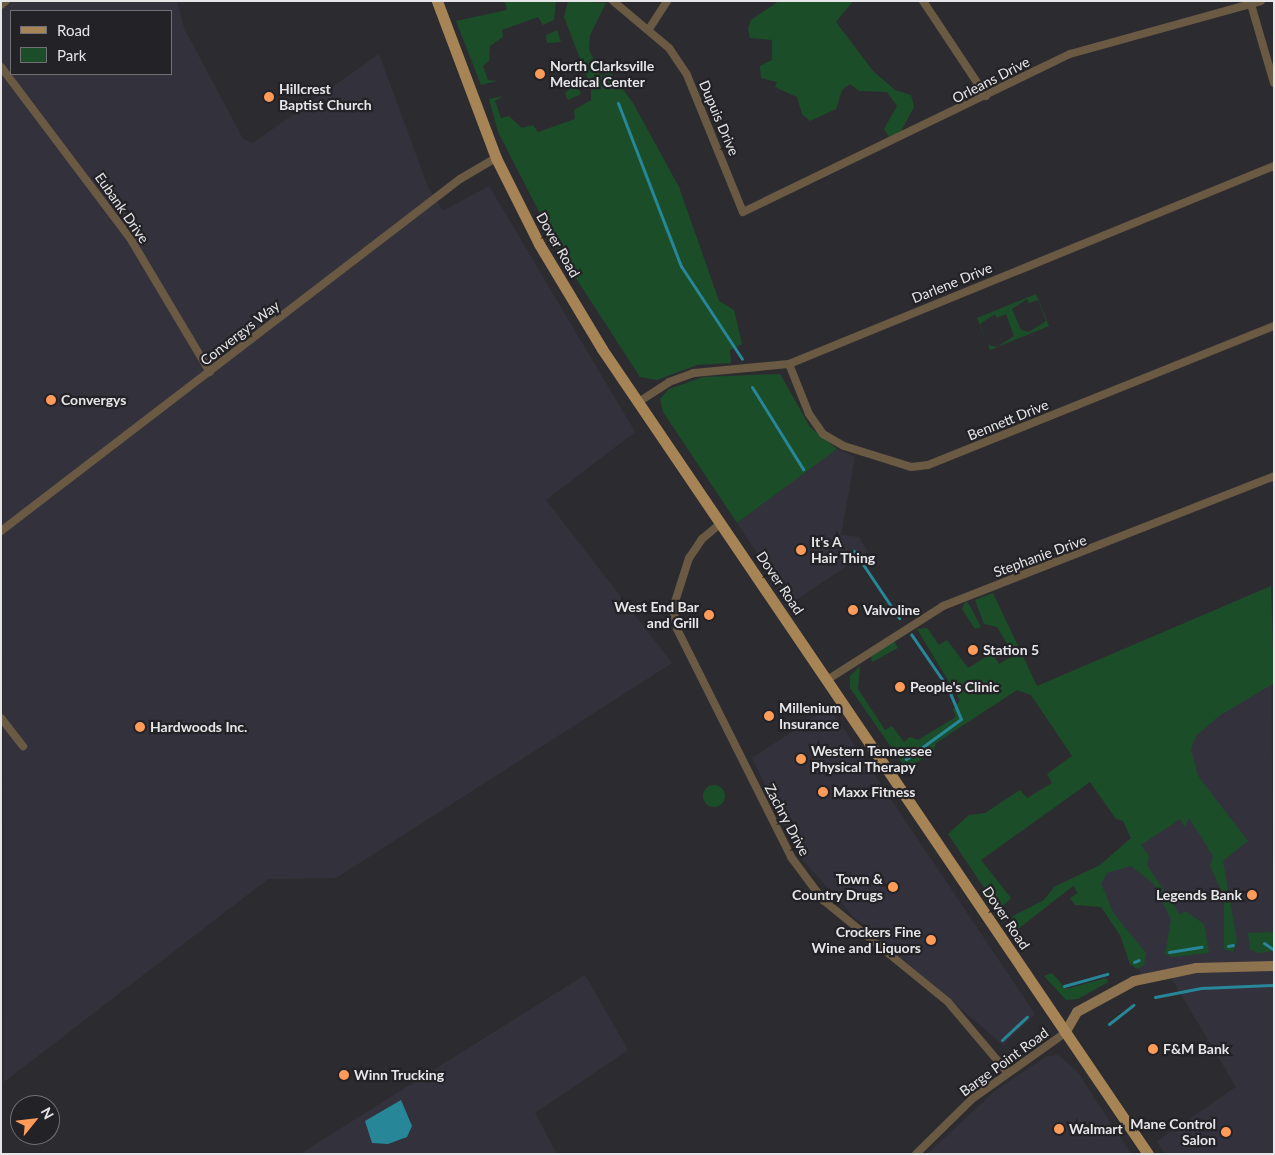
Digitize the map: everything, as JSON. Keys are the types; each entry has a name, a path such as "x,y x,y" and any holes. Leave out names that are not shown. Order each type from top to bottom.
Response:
{"main road":[{"name":"Dover Road","path":"437,1 496,158 556,274 638,403 1148,1154"},
{"path":"1065,1033 1078,1012 1134,981 1196,968 1274,966"}],"street":[{"path":"1,5 6,1"},
{"name":"Dupuis Drive","path":"613,1 669,48 702,104 743,212"},
{"path":"648,29 667,1"},
{"path":"923,1 986,96"},
{"name":"Orleans Drive","path":"743,212 1070,54 1261,1"},
{"path":"1251,3 1274,83"},
{"name":"Eubank Drive","path":"1,67 130,238 210,372"},
{"name":"Convergys Way","path":"1,531 460,179 496,158"},
{"name":"Darlene Drive","path":"638,403 669,382 694,373 790,364 1274,166"},
{"name":"Bennett Drive","path":"790,364 809,414 823,434 844,446 911,467 934,463 1274,326"},
{"name":"Stephanie Drive","path":"827,680 943,606 1274,476"},
{"name":"Zachry Drive","path":"721,523 702,539 689,558 673,608 677,629 791,857 822,900 948,1002 1008,1073"},
{"path":"1,718 23,746"},
{"name":"Barge Point Road","path":"916,1154 972,1100 1065,1033"}],"shaded area":[{"path":"1,1 177,1 184,28 243,139 253,143 379,54 428,187 443,211 489,186 635,432 546,500 672,663 336,878 268,879 4,1082"},
{"path":"837,449 855,457 841,535 859,537 868,552 791,603 737,523"},
{"path":"1271,586 1274,1154 1165,1154 1157,1141 1236,1087 1166,969 1141,975 1126,938 1087,878 1140,845"},
{"path":"829,707 1035,1014 1003,1045 853,916 800,857 752,758"},
{"path":"585,975 628,1050 535,1113 557,1154 300,1154"},
{"path":"1058,1055 1077,1071 1131,1154 927,1154 995,1091 1047,1056"}],"green space":[{"path":"505,1 556,1 554,20 543,25 538,17 502,30 503,37 490,46 489,61 483,66 488,80 497,81 481,85 456,21 507,10"},
{"path":"568,1 606,3 590,35 589,50 602,76 610,72 633,103 679,187 719,301 734,310 742,344 730,350 731,363 697,365 657,380 640,377 563,258 498,132 489,99 503,96 495,101 501,118 509,116 522,128 533,125 538,132 575,119 574,110 591,100 591,87 564,17"},
{"path":"779,1 853,1 836,22 873,71 895,90 911,95 914,107 899,135 891,140 884,129 897,106 887,92 859,91 850,84 842,90 836,109 810,121 802,114 797,97 775,87 777,82 761,78 760,66 772,60 772,40 750,38 748,29 751,20"},
{"path":"557,30 561,42 547,43 546,35"},
{"path":"577,83 581,94 568,100 565,93"},
{"path":"1036,294 1049,326 990,350 977,318","holes":["1027,299 1029,303 1038,300 1046,321 1029,332 1021,330 1012,309","995,314 997,318 1006,314 1014,336 997,347 988,345 980,324"]},
{"path":"780,374 810,427 837,449 737,523 663,412 660,399 669,389 703,377"},
{"path":"1271,586 1274,683 1219,716 1196,736 1191,749 1198,776 1248,841 1223,861 1237,941 1233,952 1224,949 1224,896 1210,866 1213,856 1189,818 1185,827 1180,819 1141,845 1149,856 1147,865 1180,915 1185,911 1204,924 1209,953 1172,957 1165,954 1171,919 1153,883 1131,866 1107,873 1101,884 1114,914 1146,953 1144,965 1137,969 1130,964 1120,935 1101,907 1075,905 1070,898 1078,893 1073,886 1014,932 1009,924 1013,916 1044,900 1054,887 1100,865 1131,838 1123,821 1116,819 1090,782 981,860 1011,898 999,910 948,834 969,815 985,813 1020,790 1027,798 1052,783 1047,774 1072,756 1031,695 1017,690 936,743 934,750 907,770 850,688 850,676 860,666 858,689 885,730 892,726 904,742 910,737 918,740 956,717 953,710 960,700 917,629 927,628 939,645 947,640 968,668 992,653 999,664 1014,655 997,627 984,624 975,600 993,593 1037,686"},
{"path":"966,601 981,627 975,629 962,609"},
{"path":"894,641 898,648 872,662 871,656"},
{"path":"714,785 722,788 725,796 722,804 714,807 706,804 703,796 706,788"},
{"path":"1274,932 1274,951 1258,953 1250,949 1248,933"},
{"path":"1052,973 1066,989 1106,978 1108,982 1078,999 1066,1000 1044,976"}],"water":[{"path":"401,1100 412,1126 407,1137 388,1144 372,1143 365,1121"}],"waterway":[{"path":"618,103 681,266 742,359"},
{"path":"752,387 803,469"},
{"path":"854,551 899,618"},
{"path":"906,759 961,719 948,688 911,634"},
{"path":"1264,943 1274,950"},
{"path":"1228,946 1233,945"},
{"path":"1169,952 1202,947"},
{"path":"1134,962 1139,960"},
{"path":"1064,986 1107,974"},
{"path":"1155,997 1201,988 1274,985"},
{"path":"1109,1024 1133,1005"},
{"path":"1002,1040 1027,1017"}],"place":[{"name":"North Clarksville Medical Center","path":"540,74"},
{"name":"Hillcrest Baptist Church","path":"269,97"},
{"name":"Convergys","path":"51,400"},
{"name":"It's A Hair Thing","path":"801,550"},
{"name":"Valvoline","path":"853,610"},
{"name":"West End Bar and Grill","path":"709,615"},
{"name":"Station 5","path":"973,650"},
{"name":"People's Clinic","path":"900,687"},
{"name":"Millenium Insurance","path":"769,716"},
{"name":"Hardwoods Inc.","path":"140,727"},
{"name":"Western Tennessee Physical Therapy","path":"801,759"},
{"name":"Maxx Fitness","path":"823,792"},
{"name":"Town & Country Drugs","path":"893,887"},
{"name":"Legends Bank","path":"1252,895"},
{"name":"Crockers Fine Wine and Liquors","path":"931,940"},
{"name":"F&M Bank","path":"1153,1049"},
{"name":"Winn Trucking","path":"344,1075"},
{"name":"Walmart","path":"1059,1129"},
{"name":"Mane Control Salon","path":"1226,1132"}]}
